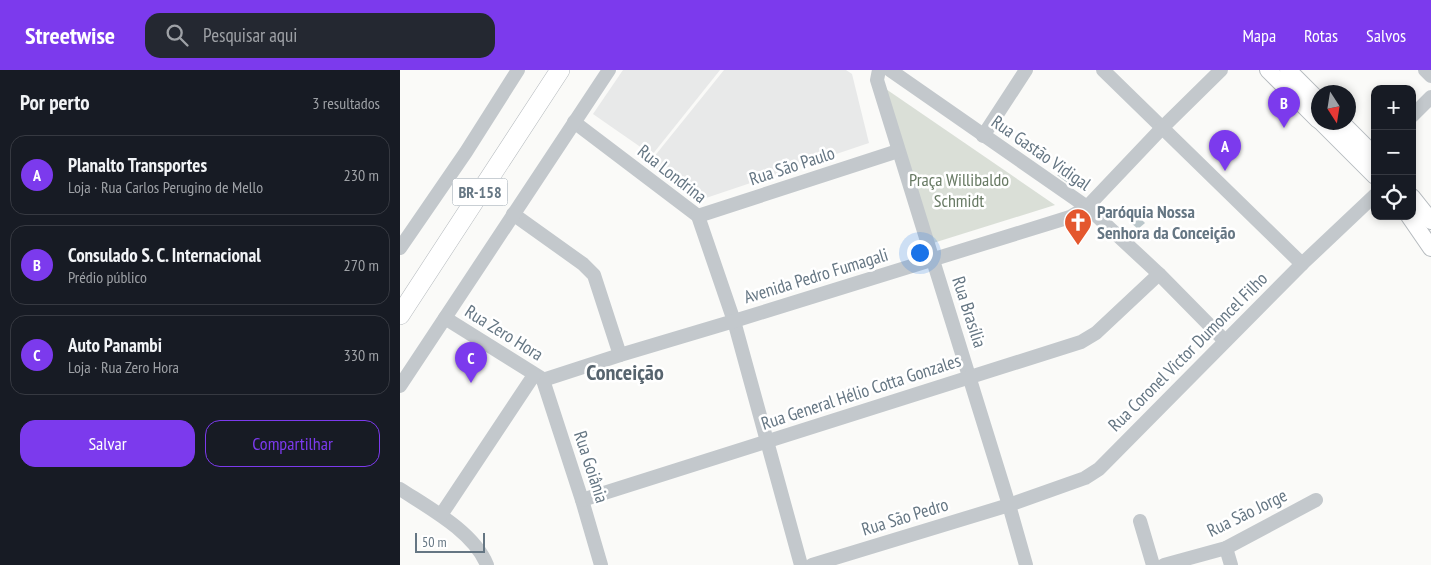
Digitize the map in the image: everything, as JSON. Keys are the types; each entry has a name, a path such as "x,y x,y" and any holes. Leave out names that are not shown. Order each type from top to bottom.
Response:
{"highway":[{"name":"BR-158","path":"400,314 560,70"}],"main road":[{"path":"1279,72 1311,95"},
{"path":"1279,72 1311,112"},
{"path":"1330,130 1371,160"},
{"path":"1347,130 1371,160"},
{"path":"1416,203 1431,221"},
{"path":"1413,220 1431,248"}],"street":[{"path":"400,248 466,152 518,70"},
{"path":"400,386 609,70"},
{"name":"Rua Brasília","path":"879,70 877,80 898,151 1026,565"},
{"name":"Rua Gastão Vidigal","path":"890,70 1087,207 1159,274 1225,341"},
{"path":"983,136 1026,70"},
{"path":"1103,70 1302,264"},
{"name":"Avenida Pedro Fumagali","path":"539,378 734,321 1070,216 1087,207 1162,128 1222,70"},
{"path":"1424,70 1431,76"},
{"path":"1416,112 1431,96"},
{"name":"Rua Londrina","path":"574,122 698,216 734,321 801,565"},
{"name":"Rua São Paulo","path":"698,216 898,151"},
{"name":"Rua Coronel Victor Dumoncel Filho","path":"1009,505 1085,478 1099,469 1302,264 1371,199"},
{"path":"513,214 583,264 594,275 620,355"},
{"name":"Rua General Hélio Cotta Gonzales","path":"582,500 1081,342 1096,333 1159,274"},
{"name":"Rua Zero Hora","path":"445,318 539,378"},
{"path":"441,515 539,378"},
{"name":"Rua Goiânia","path":"539,378 582,500 601,565"},
{"path":"400,490 441,515 466,535 487,565"},
{"name":"Rua São Jorge","path":"1164,565 1226,548 1316,500"},
{"name":"Rua São Pedro","path":"812,565 1009,505"},
{"path":"1140,521 1153,565"},
{"path":"1226,548 1231,565"}],"shaded area":[{"path":"623,70 720,70 652,155 593,114"},
{"path":"724,70 846,70 852,74 869,143 697,201 649,163"},
{"path":"1062,169 1074,178 1069,184 1057,175"},
{"path":"1137,215 1145,223 1138,229 1130,222"}],"green space":[{"name":"Praça Willibaldo Schmidt","path":"883,87 1055,205 930,244"}],"place":[{"name":"Consulado S. C. Internacional","path":"1284,128"},
{"name":"Planalto Transportes","path":"1225,171"},
{"name":"Paróquia Nossa Senhora da Conceição","path":"1078,246"},
{"name":"Auto Panambi","path":"471,383"}],"district":[{"name":"Conceição","path":"625,372"}]}
